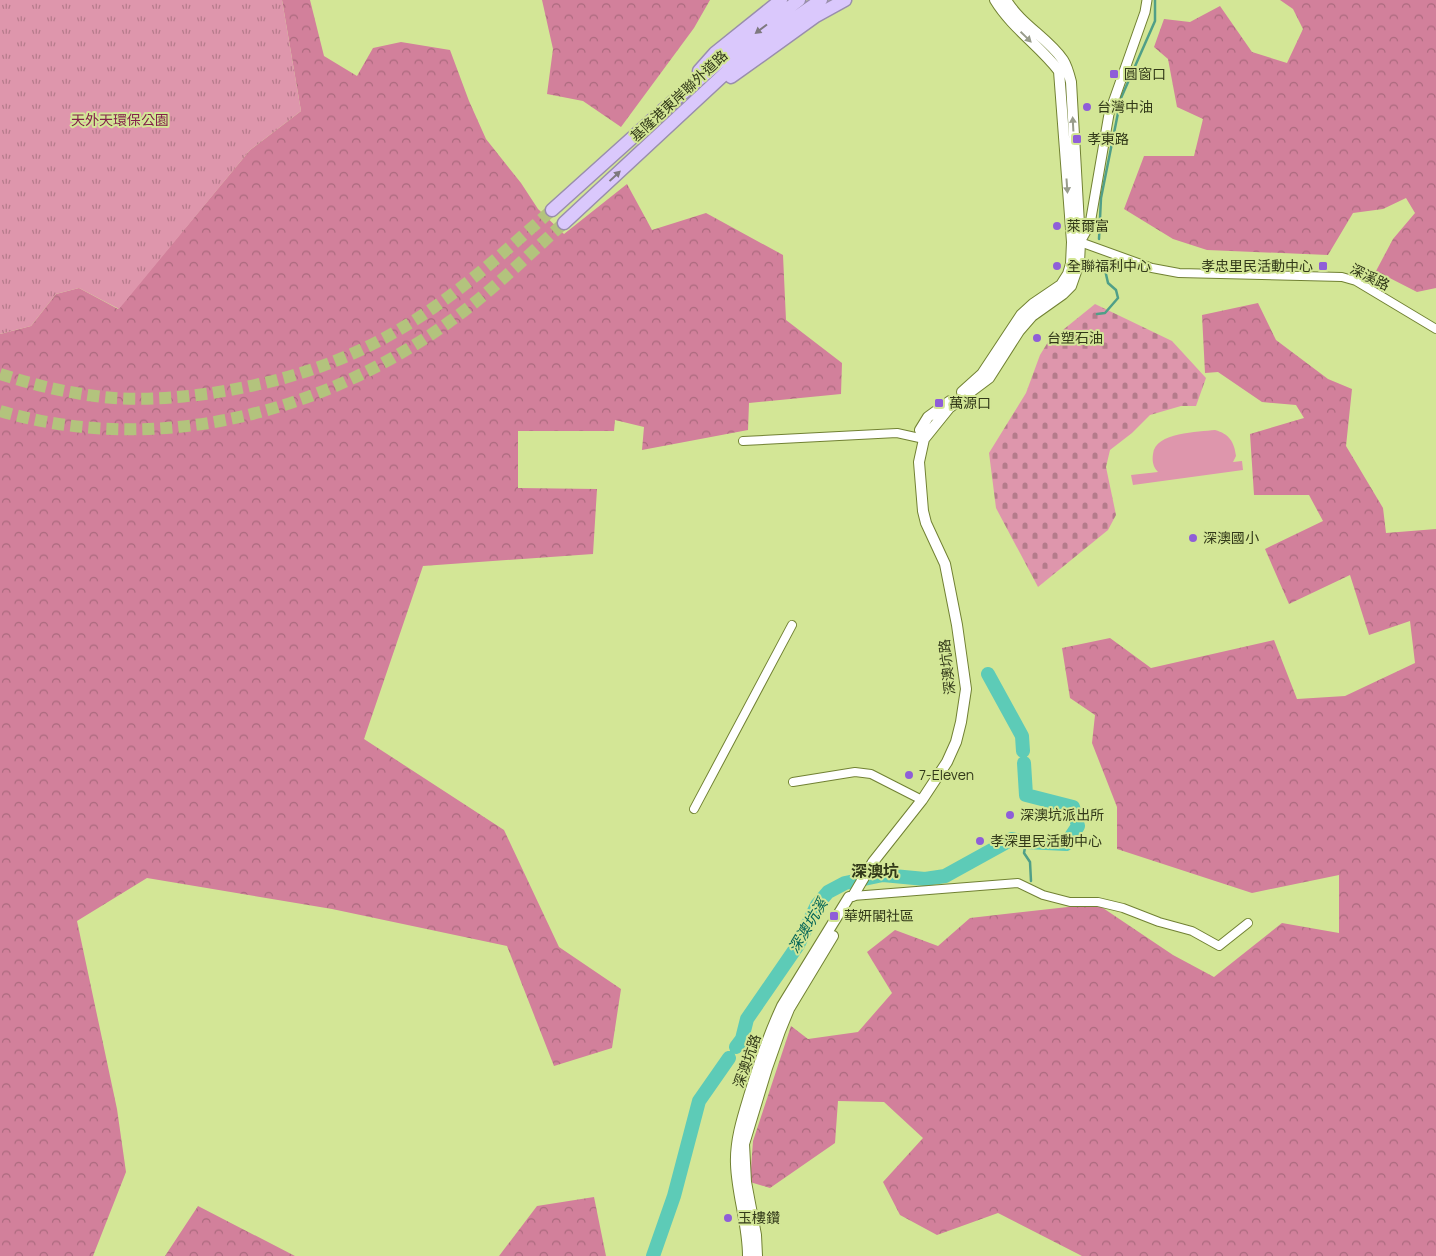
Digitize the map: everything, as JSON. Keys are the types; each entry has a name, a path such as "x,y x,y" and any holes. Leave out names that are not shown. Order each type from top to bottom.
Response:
{"highway":[{"path":"662,111 715,53 781,0"},
{"name":"基隆港東岸聯外道路","path":"552,210 662,111 735,49 799,0"},
{"name":"基隆港東岸聯外道路","path":"564,224 732,67 766,38 822,0"},
{"path":"702,96 752,63 816,16 844,0"}],"main road":[{"path":"995,0 1006,17 1059,71 1076,242"},
{"path":"1006,0 1011,9 1057,53 1068,69 1071,82 1076,242"},
{"name":"深澳坑路","path":"757,1256 756,1236 746,1182 744,1144 767,1068 789,1010 852,905 855,893 873,862 922,800 947,762 956,742 961,722 966,689 945,564 922,511 919,462 924,439 949,408 989,378 1019,330 1032,316 1071,286 1079,263 1076,242"},
{"name":"深澳坑路","path":"748,1256 748,1235 736,1173 736,1149 744,1113 759,1065 782,1006 849,896 855,893"}],"street":[{"name":"深澳坑路","path":"1076,242 1090,224 1108,114 1145,12 1147,0"},
{"name":"深溪路","path":"1076,242 1152,268 1179,273 1342,277 1356,281 1436,329"},
{"path":"743,441 897,433 924,439"},
{"path":"694,809 792,625"},
{"path":"793,782 855,772 871,774 922,800"},
{"path":"855,893 1018,883 1043,895 1070,902 1098,902 1123,908 1159,922 1192,931 1219,946 1248,923"}],"green space":[{"name":"天外天環保公園","path":"0,0 282,0 301,111 250,150 119,309 79,288 56,294 31,326 0,334"},
{"path":"282,0 310,0 324,56 357,76 373,48 401,42 450,50 469,101 486,139 521,183 538,209 564,234 627,184 652,230 706,213 783,255 786,320 842,363 841,394 749,403 748,430 642,450 644,427 615,420 614,431 518,431 518,488 597,489 593,554 423,566 364,739 504,830 559,947 621,989 612,1048 554,1066 507,946 332,909 147,878 77,921 117,1109 126,1172 93,1256 0,1256 0,334 31,326 56,294 79,288 118,309 250,150 301,111"},
{"path":"542,0 710,0 694,28 621,127 583,101 547,94 553,49"},
{"path":"1280,0 1436,0 1436,288 1417,292 1376,271 1393,239 1415,213 1406,198 1383,209 1353,213 1328,255 1207,250 1173,239 1124,209 1144,156 1194,156 1203,119 1177,107 1168,59 1154,47 1164,19 1190,22 1220,6 1252,52 1287,63 1303,29 1293,9"},
{"path":"1258,303 1276,340 1328,379 1352,389 1346,446 1383,508 1386,533 1436,529 1436,1256 1082,1256 998,1213 937,1235 900,1215 883,1182 923,1138 884,1102 838,1101 835,1143 770,1188 750,1182 753,1141 791,1026 808,1039 858,1032 892,993 867,952 895,930 938,946 970,918 1077,906 1100,906 1173,955 1214,977 1282,923 1339,933 1339,875 1252,893 1117,849 1117,807 1092,743 1095,715 1070,698 1062,648 1110,638 1151,668 1274,640 1297,699 1345,696 1415,663 1410,621 1369,635 1350,575 1289,604 1265,549 1323,521 1309,495 1254,495 1250,434 1304,418 1296,405 1262,402 1218,372 1205,373 1202,315"},
{"path":"1095,304 1172,341 1206,378 1196,406 1181,406 1150,415 1132,433 1110,450 1106,467 1116,515 1108,530 1038,587 996,508 989,453 1026,393 1040,355 1048,342"},
{"path":"1215,430 1230,439 1236,456 1233,462 1242,461 1243,470 1133,485 1131,475 1158,472 1154,466 1153,454 1161,441 1179,434"},
{"path":"594,1197 606,1256 499,1256 537,1206"},
{"path":"198,1206 295,1256 165,1256"}],"waterway":[{"path":"1099,239 1101,198 1121,98 1155,21 1155,0"},
{"path":"1097,314 1105,313 1118,298 1116,290 1108,283 1103,261"},
{"name":"深澳坑溪","path":"988,674 1022,736 1023,751"},
{"name":"深澳坑溪","path":"736,1047 742,1039 747,1019 798,945 817,905 828,892 845,883 883,875 925,879 945,876 1012,839 1026,842 1066,844 1078,826 1073,807 1026,795 1024,763"},
{"path":"1026,842 1024,853 1030,862 1031,881"},
{"name":"深澳坑溪","path":"653,1256 674,1196 699,1101 729,1058"}],"tunnel":[{"path":"0,374 38,385 77,393 103,397 144,399 172,398 243,388 300,373 354,353 407,325 464,285 552,210"},
{"path":"0,411 58,424 117,429 176,427 234,418 291,403 346,381 399,354 449,322 493,287 564,223"}],"place":[{"name":"圓窗口","path":"1114,74"},
{"name":"台灣中油","path":"1087,107"},
{"name":"孝東路","path":"1077,139"},
{"name":"萊爾富","path":"1057,226"},
{"name":"全聯福利中心","path":"1057,266"},
{"name":"孝忠里民活動中心","path":"1323,266"},
{"name":"台塑石油","path":"1037,338"},
{"name":"萬源口","path":"939,403"},
{"name":"深澳國小","path":"1193,538"},
{"name":"7-Eleven","path":"909,775"},
{"name":"深澳坑派出所","path":"1010,815"},
{"name":"孝深里民活動中心","path":"980,841"},
{"name":"華妍閣社區","path":"834,916"},
{"name":"玉樓鑽","path":"728,1218"}],"district":[{"name":"深澳坑","path":"875,871"}]}
